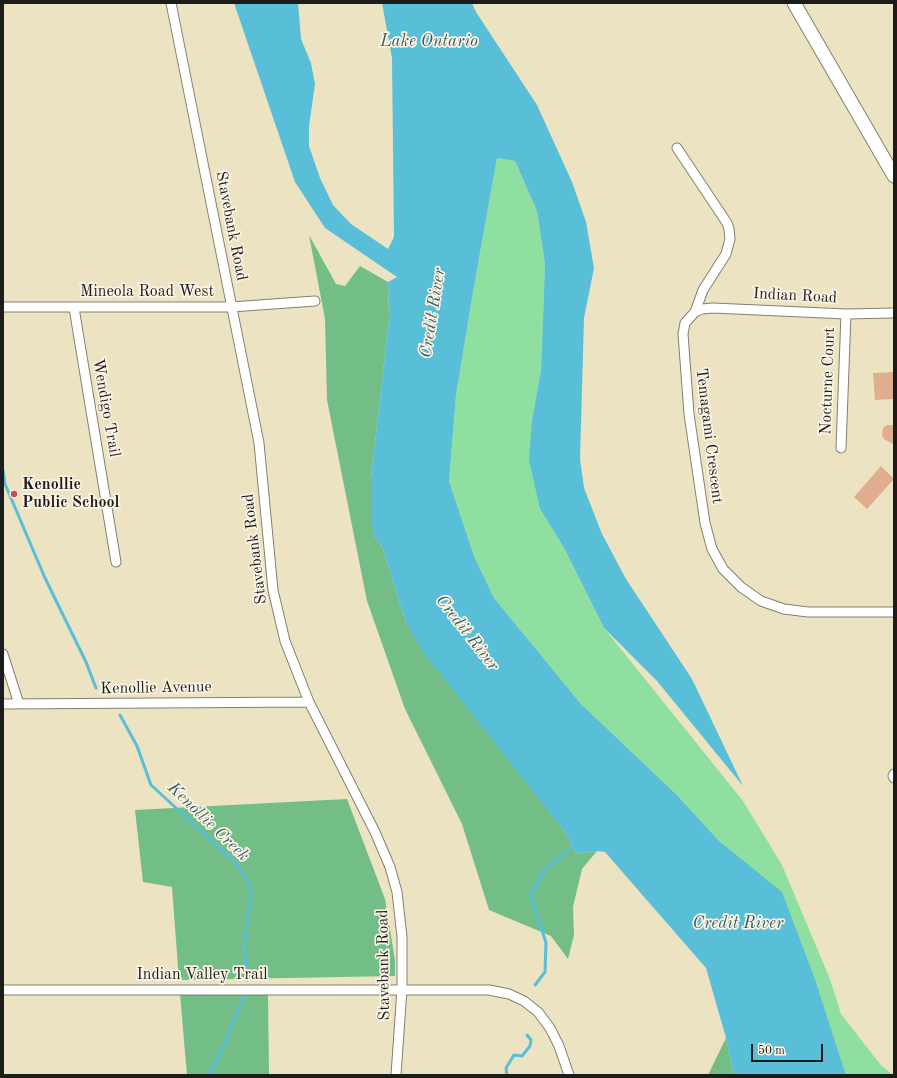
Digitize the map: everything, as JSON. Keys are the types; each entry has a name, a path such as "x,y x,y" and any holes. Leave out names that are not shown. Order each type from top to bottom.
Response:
{"main road":[{"path":"794,3 894,176"}],"street":[{"name":"Stavebank Road","path":"171,3 259,443 273,590 285,641 309,702 375,832 390,867 397,892 401,930 402,989 396,1075"},
{"name":"Temagami Crescent","path":"677,148 727,223 730,239 726,254 703,290 695,312 685,323 683,334 689,414 705,523 712,549 723,568 741,588 761,601 784,609 808,612 894,612"},
{"name":"Mineola Road West","path":"3,306 231,307 315,301"},
{"name":"Wendigo Trail","path":"74,307 116,562"},
{"name":"Indian Road","path":"695,312 702,309 713,308 846,314 894,313"},
{"name":"Nocturne Court","path":"841,448 846,314"},
{"path":"3,654 19,704"},
{"name":"Kenollie Avenue","path":"3,704 309,702"},
{"path":"894,774 894,778"},
{"name":"Indian Valley Trail","path":"3,990 489,990 509,994 524,1001 538,1012 550,1028 559,1046 569,1075"}],"green space":[{"path":"497,158 515,161 537,211 545,264 541,370 532,420 540,509 563,546 604,628 743,801 782,865 830,979 841,1014 880,1064 893,1075 846,1075 816,982 719,841 677,795 581,704 494,598 474,556 449,481 456,395"},
{"path":"309,235 336,284 345,286 360,266 388,282 389,320 371,478 373,534 383,549 406,623 565,832 577,854 597,851 582,869 573,907 574,935 568,959 551,936 489,910 462,824 405,709 367,601 327,400 325,319"},
{"path":"347,799 385,899 395,960 395,976 179,980 172,887 143,882 135,810"},
{"path":"180,994 268,994 269,1075 187,1075"},
{"path":"726,1038 734,1075 708,1075"}],"water":[{"name":"Credit River","path":"234,3 298,3 301,39 311,63 315,84 309,126 309,146 320,178 333,205 351,224 388,249 394,237 392,58 382,3 472,3 476,12 537,105 572,182 586,222 594,268 584,318 580,459 584,488 602,534 626,579 692,679 743,786 657,681 604,628 563,546 540,509 529,460 532,420 541,370 545,264 537,211 515,161 497,158 456,395 449,481 474,556 494,598 581,704 677,795 719,841 782,892 816,982 846,1075 734,1075 726,1038 706,968 605,852 597,851 577,854 565,832 424,653 406,623 383,549 373,534 371,509 371,478 389,320 388,282 397,277 325,228 295,182"}],"building":[{"path":"894,372 894,399 875,400 873,373"},
{"path":"887,425 894,425 894,444 885,440 882,436 883,428"},
{"path":"881,466 894,479 867,509 854,497"}],"waterway":[{"name":"Kenollie Creek","path":"3,470 5,484 45,578 86,662 96,688"},
{"name":"Kenollie Creek","path":"120,715 137,746 151,785 237,864 248,882 251,895 244,946 247,980"},
{"path":"535,985 545,972 546,943 531,895 543,872 575,844"},
{"name":"Kenollie Creek","path":"207,1075 216,1063 246,992"},
{"path":"507,1075 506,1068 514,1055 522,1056 530,1046 531,1040 527,1035"}],"place":[{"name":"Kenollie Public School","path":"14,494"}],"water label":[{"name":"Lake Ontario","path":"429,42"}]}
